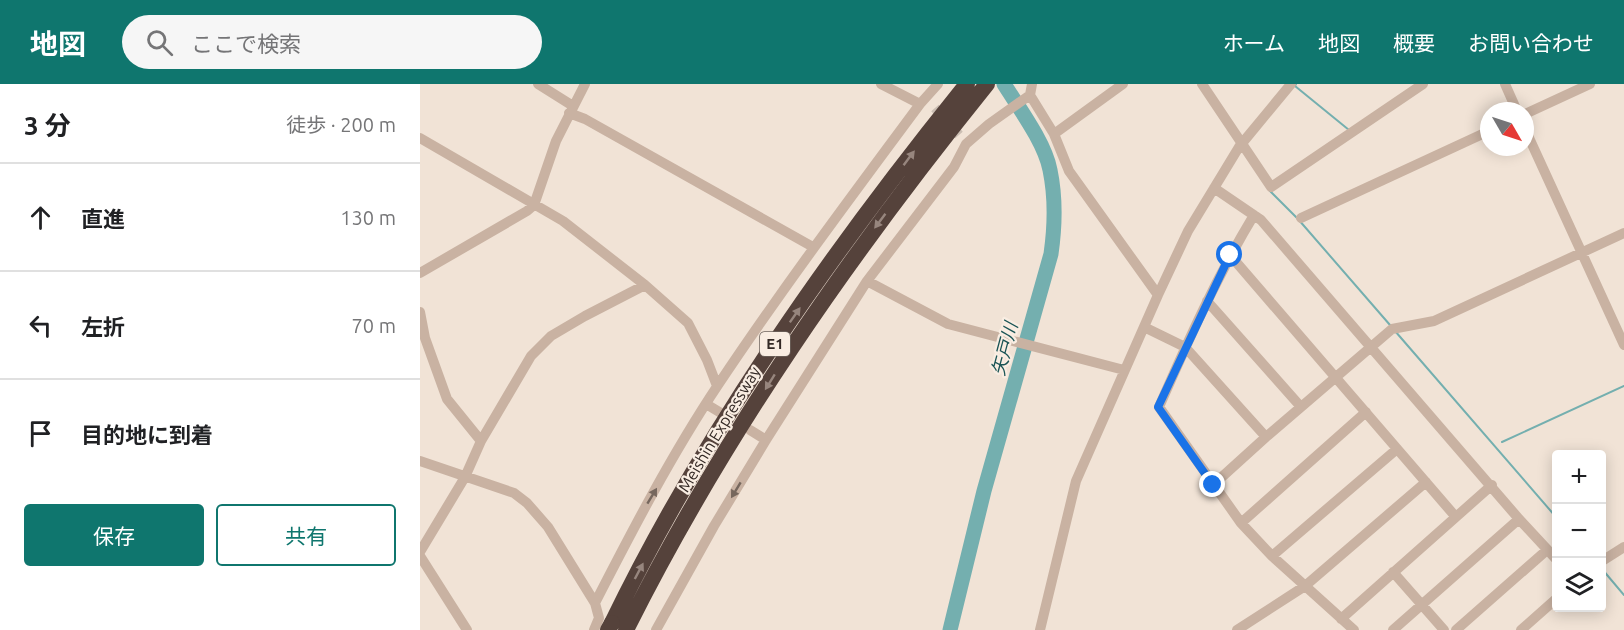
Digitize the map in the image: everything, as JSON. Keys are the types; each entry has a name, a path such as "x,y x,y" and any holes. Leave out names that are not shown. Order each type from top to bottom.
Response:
{"highway":[{"name":"Meishin Expressway","path":"611,626 663,526 708,448 767,355 845,242 978,87"}],"street":[{"path":"538,84 585,119 813,247"},
{"path":"420,273 534,205 556,141 585,84"},
{"path":"881,84 935,108"},
{"path":"595,603 642,513 717,386 813,247 938,84"},
{"path":"1054,134 1123,84"},
{"path":"1202,84 1271,187 1423,84"},
{"path":"1040,630 1076,481 1158,295 1188,231 1214,188 1242,144 1292,84"},
{"path":"1505,84 1513,102"},
{"path":"1534,110 1590,84"},
{"path":"656,630 714,526 766,440 867,281 954,167 963,140 1012,110 1030,92 1054,134 1069,171 1158,295"},
{"path":"1301,218 1480,135"},
{"path":"420,138 563,221 645,285 688,323 717,386"},
{"path":"1534,149 1624,345"},
{"path":"1214,188 1254,214 1492,485 1519,519 1556,558"},
{"path":"1254,214 1207,301 1158,407 1241,523 1272,556 1354,630"},
{"path":"1213,485 1392,328 1434,321 1624,233"},
{"path":"1230,255 1455,516"},
{"path":"867,281 948,324 1124,370"},
{"path":"467,630 420,554 465,477 481,441 531,356 551,336 645,285"},
{"path":"1207,301 1301,407"},
{"path":"420,312 425,338 447,399 481,441"},
{"path":"1144,327 1185,347 1266,437"},
{"path":"706,404 721,413"},
{"path":"1241,523 1366,412"},
{"path":"750,430 766,440"},
{"path":"1272,556 1397,449"},
{"path":"420,462 514,493 527,503 548,527 611,626 594,630"},
{"path":"1237,630 1305,586 1426,482"},
{"path":"1341,619 1492,485"},
{"path":"1393,630 1519,519"},
{"path":"1606,558 1624,547"},
{"path":"1456,630 1547,550"},
{"path":"1393,572 1444,630"},
{"path":"1521,630 1552,603"}],"waterway":[{"name":"矢戸川","path":"950,630 984,491 1052,244 1054,202 1050,170 1043,149 1031,126 1004,84"},
{"path":"1296,84 1295,86 1349,130"},
{"path":"1270,191 1298,219 1390,325"},
{"path":"1395,331 1552,512"},
{"path":"1502,442 1624,386"},
{"path":"1606,574 1624,595"}],"tunnel":[{"path":"935,108 959,135"}],"route":[{"path":"1213,485 1158,407 1230,255"}]}
